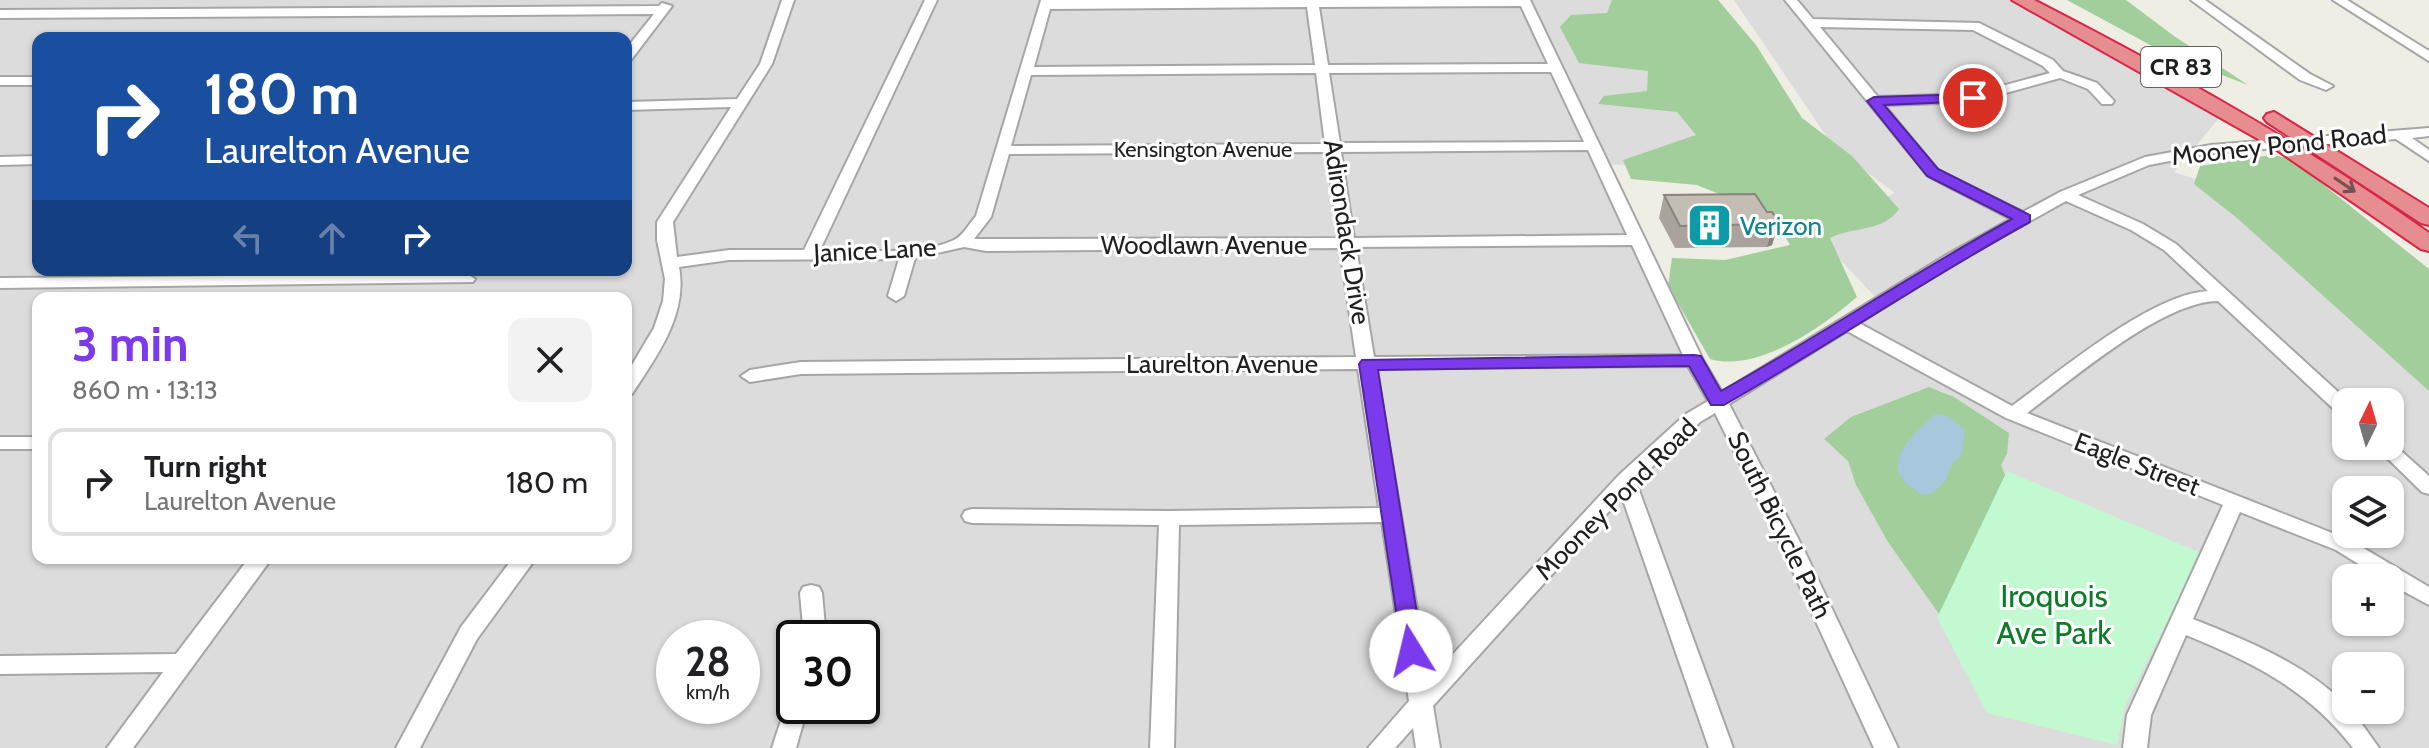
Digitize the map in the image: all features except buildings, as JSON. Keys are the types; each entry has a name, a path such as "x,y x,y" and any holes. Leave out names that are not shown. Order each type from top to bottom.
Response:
{"highway":[{"name":"CR 83","path":"2021,0 2172,79 2280,142 2429,244"},
{"name":"CR 83","path":"2049,0 2199,77 2309,139 2429,218"}],"street":[{"path":"632,379 670,311 672,263 663,243 665,222 766,64 788,0"},
{"path":"810,254 931,0"},
{"path":"1791,0 1933,173 2024,219"},
{"path":"2197,0 2305,77 2326,86"},
{"path":"2339,0 2429,57"},
{"path":"1047,2 1525,1"},
{"name":"South Bicycle Path","path":"1525,1 1694,360 1718,400 1886,748"},
{"name":"Janice Lane","path":"672,263 707,256 908,254 939,250 963,242 983,217 1047,2"},
{"name":"Adirondack Drive","path":"1312,2 1389,515 1428,748"},
{"path":"0,14 666,5"},
{"path":"632,49 666,5"},
{"path":"1810,23 1975,26 2048,63 2058,74 2088,84 2105,95 2107,101"},
{"path":"1026,71 1555,68"},
{"path":"1874,101 1973,98 2047,80 2058,74"},
{"path":"0,81 32,81"},
{"path":"632,106 742,103"},
{"name":"Mooney Pond Road","path":"1380,748 1626,480 1693,418 1954,257 2065,195 2115,172 2160,157 2309,139 2429,132"},
{"path":"2397,133 2429,157"},
{"name":"Kensington Avenue","path":"1003,150 1594,146"},
{"path":"0,161 32,160"},
{"path":"2065,195 2137,227 2170,247 2332,397"},
{"name":"Woodlawn Avenue","path":"963,242 986,246 1638,240"},
{"path":"896,296 908,254"},
{"path":"0,283 411,276"},
{"path":"2013,414 2122,336 2174,305 2203,296 2223,296"},
{"name":"Eagle Street","path":"1847,324 2013,414 2343,545 2429,597"},
{"name":"Laurelton Avenue","path":"750,376 801,368 1694,360"},
{"path":"0,443 32,443"},
{"path":"2400,460 2429,487"},
{"path":"1626,480 1721,748"},
{"path":"2135,748 2139,715 2235,501"},
{"path":"972,516 1169,518 1389,515"},
{"path":"1162,748 1169,518"},
{"path":"119,748 256,564"},
{"path":"408,748 469,633 521,564"},
{"path":"811,593 813,620"},
{"path":"2182,624 2225,641 2298,678 2332,706 2367,748"},
{"path":"0,665 182,663"},
{"path":"784,748 791,724"}],"shaded area":[{"path":"0,0 1640,0 1719,138 1640,166 1604,164 1718,400 1880,302 1816,234 1895,193 1835,149 1734,0 2020,0 2225,111 2174,172 2235,192 2429,367 2429,748 0,748"}],"green space":[{"path":"1612,0 1718,0 1756,45 1802,118 1852,156 1899,209 1876,226 1830,238 1857,297 1788,344 1748,359 1729,362 1710,359 1668,286 1672,258 1725,260 1790,245 1773,216 1697,185 1631,179 1623,160 1696,135 1677,112 1598,104 1604,96 1647,91 1648,71 1579,63 1560,27 1571,15 1607,13"},
{"path":"2067,0 2126,0 2248,85 2165,53"},
{"path":"2271,155 2290,158 2429,269 2429,391 2237,218 2194,184 2200,166"},
{"path":"1929,387 1954,397 2009,433 2007,454 2001,465 2005,475 2121,695 2109,743 2081,733 1977,660 1939,614 1888,542 1856,485 1848,461 1824,439 1851,417"},
{"name":"Iroquois Ave Park","path":"2007,471 2201,553 2125,706 2117,745 1987,713 1937,618"}],"water":[{"path":"1935,414 1948,416 1965,430 1962,454 1951,465 1946,480 1933,493 1921,495 1902,478 1898,460 1914,434"}],"place":[{"name":"Verizon","path":"1709,226"}],"route":[{"path":"1411,651 1368,364 1694,360 1718,400 1802,353 1954,257 2024,219 1933,173 1874,101 1973,98"}]}
